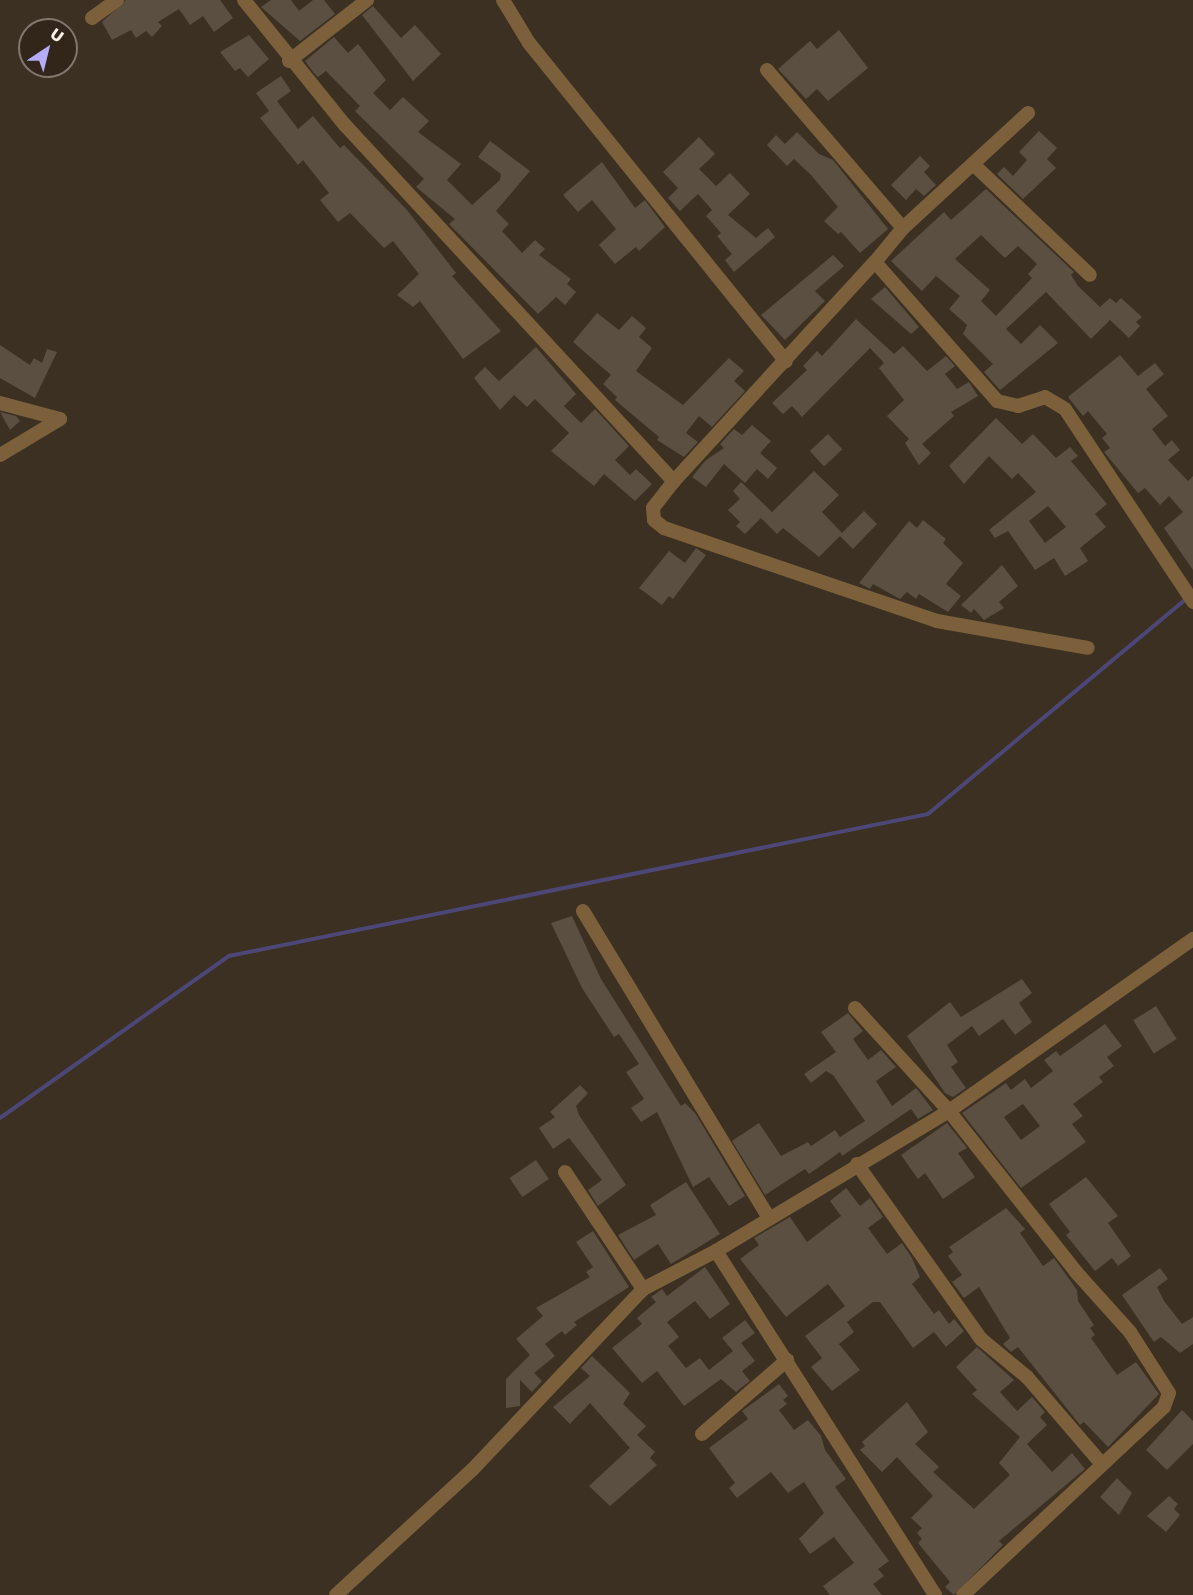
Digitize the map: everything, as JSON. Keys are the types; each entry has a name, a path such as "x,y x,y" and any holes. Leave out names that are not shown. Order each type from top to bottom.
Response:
{"street":[{"path":"92,18 117,0"},
{"path":"243,0 289,61 674,481"},
{"path":"289,61 367,0"},
{"path":"503,0 528,43 786,361"},
{"path":"767,70 903,228"},
{"path":"1028,113 903,228 786,361 674,481 653,508 654,520 664,528 937,621 1088,648"},
{"path":"973,164 1090,275"},
{"path":"875,262 997,401 1018,406 1045,398 1065,409 1193,602"},
{"path":"0,403 57,415 60,419 0,455"},
{"path":"583,911 768,1217"},
{"path":"336,1595 473,1469 643,1289 716,1251 768,1217 949,1111 1193,939"},
{"path":"855,1008 949,1111 1076,1272 1130,1332 1166,1384 1169,1394 1164,1407 1101,1463 963,1595"},
{"path":"857,1164 981,1339 1027,1377 1101,1463"},
{"path":"565,1172 643,1289"},
{"path":"716,1251 935,1595"},
{"path":"702,1434 787,1360"}],"building":[{"path":"126,0 220,0 233,18 214,32 203,16 190,25 179,9 158,22 162,26 152,37 146,31 136,38 131,30 112,40 102,22"},
{"path":"271,0 291,0 299,11 313,0 324,0 335,14 300,41 261,7"},
{"path":"373,6 401,38 415,25 441,54 413,81 362,15"},
{"path":"839,30 868,68 828,101 817,89 806,99 778,69 810,41 817,49"},
{"path":"249,35 269,59 248,77 240,68 235,71 220,52"},
{"path":"334,37 348,53 358,44 386,80 373,93 390,110 403,97 429,121 418,132 461,164 447,180 472,205 500,180 501,174 478,157 490,141 530,171 496,211 509,224 502,231 522,253 535,240 545,249 539,255 571,279 567,284 576,292 565,305 556,297 538,314 449,224 455,219 416,187 424,179 355,111 360,106 326,71 318,77 313,72 305,61"},
{"path":"281,76 291,91 277,101 298,129 313,116 340,148 344,145 407,210 456,273 452,276 501,331 463,359 420,301 413,307 397,295 419,274 393,241 384,248 350,213 338,222 320,200 329,193 303,160 298,165 260,118 269,111 256,93"},
{"path":"1039,131 1057,148 1047,159 1056,168 1023,199 997,174 1004,167 1013,176 1027,160 1019,152"},
{"path":"797,132 819,154 833,160 888,229 860,253 841,232 838,234 824,221 838,207 811,175 794,159 787,166 767,145 776,135 785,144"},
{"path":"699,137 715,154 699,169 716,186 730,173 750,194 728,215 756,238 768,228 775,237 734,272 725,260 732,254 717,236 721,233 706,216 712,210 698,194 680,211 668,198 678,188 663,172"},
{"path":"920,156 930,166 924,172 936,185 924,196 916,189 906,200 891,185"},
{"path":"602,162 635,208 645,200 665,227 639,251 636,247 615,264 599,245 616,229 592,200 578,212 563,195"},
{"path":"986,189 1074,272 1071,275 1078,286 1100,307 1110,298 1116,303 1121,298 1142,317 1136,322 1140,326 1129,338 1110,320 1091,339 1046,292 1006,329 1021,344 1040,325 1058,343 1000,390 984,372 993,364 963,334 967,325 949,309 960,296 936,276 922,291 891,261 944,212 951,220","holes":["981,235 1005,258 1018,246 1037,264 1028,274 1032,278 996,316 981,301 990,290 955,259"]},
{"path":"833,255 844,266 815,291 825,301 785,340 761,315"},
{"path":"885,287 919,327 911,334 871,299"},
{"path":"597,313 619,330 632,316 646,328 639,337 652,348 636,371 683,405 729,358 744,371 734,381 745,391 712,427 699,416 686,433 698,442 684,457 657,440 659,437 615,400 617,397 603,384 611,375 573,342"},
{"path":"856,319 894,354 903,346 927,371 946,356 955,366 945,374 957,389 969,382 978,396 951,412 954,416 922,444 931,453 919,465 905,443 909,439 887,416 904,400 879,368 884,363 870,348 802,417 792,406 783,414 772,403 807,370 803,366 817,351 822,356"},
{"path":"0,345 30,365 34,358 42,363 47,349 57,352 35,398 0,378"},
{"path":"536,347 576,394 564,406 581,423 595,409 629,446 615,460 630,475 636,469 652,484 635,501 604,474 594,486 551,451 569,433 535,399 527,407 514,395 500,410 474,378 485,367 499,381"},
{"path":"1120,355 1138,376 1155,363 1164,374 1146,389 1168,416 1152,429 1165,446 1172,440 1180,450 1168,460 1188,481 1193,476 1193,570 1164,528 1183,512 1169,496 1160,505 1145,488 1138,493 1104,452 1110,448 1102,438 1107,434 1088,411 1083,416 1068,397"},
{"path":"0,412 16,416 20,421 10,430"},
{"path":"996,418 1022,444 1033,434 1056,458 1070,447 1078,456 1071,461 1107,504 1095,514 1106,527 1080,548 1088,561 1065,576 1054,558 1035,570 1008,531 995,538 989,530 1036,492 1018,473 1012,479 989,456 964,484 949,466","holes":["1048,506 1066,527 1045,543 1029,521"]},
{"path":"752,425 771,441 760,453 777,468 768,479 757,469 745,483 724,464 706,487 692,477 706,460 724,448 720,444 734,429 742,435"},
{"path":"828,434 842,449 824,466 810,451"},
{"path":"814,471 839,495 822,512 842,533 864,511 877,524 853,549 840,536 819,557 783,528 777,534 761,518 745,534 736,526 740,522 728,510 740,499 733,491 741,482 772,512"},
{"path":"923,520 946,539 943,543 963,563 946,584 961,596 948,612 919,594 916,599 907,592 900,599 873,584 870,589 859,583 909,521 917,528"},
{"path":"696,548 706,555 673,599 669,596 662,605 639,588 669,551 685,563"},
{"path":"1002,565 1018,586 999,602 1004,608 984,620 974,609 971,613 961,605"},
{"path":"572,916 601,979 681,1106 685,1103 695,1113 745,1196 729,1206 709,1177 693,1187 657,1112 641,1122 631,1108 644,1099 626,1072 639,1064 619,1034 614,1037 582,988 551,923"},
{"path":"1022,979 1032,993 1019,1003 1032,1022 1015,1035 1003,1019 979,1036 972,1026 947,1045 958,1062 951,1067 966,1088 953,1097 945,1093 907,1036 950,1002 961,1017"},
{"path":"1156,1006 1177,1039 1154,1053 1133,1020"},
{"path":"848,1013 863,1031 853,1039 868,1060 881,1050 896,1067 876,1081 892,1106 916,1088 933,1110 918,1119 911,1109 842,1156 840,1152 809,1174 805,1169 765,1195 732,1141 759,1123 781,1156 808,1142 811,1146 835,1130 840,1137 865,1121 833,1075 826,1071 811,1083 804,1074 836,1052 821,1032"},
{"path":"1105,1024 1122,1046 1107,1057 1114,1066 1099,1077 1103,1082 1073,1104 1083,1116 1072,1124 1086,1142 1021,1188 962,1113 1006,1083 1011,1090 1025,1079 1031,1088 1053,1071 1044,1060 1056,1051 1060,1056","holes":["1023,1104 1040,1126 1021,1140 1004,1117"]},
{"path":"580,1085 588,1093 576,1106 579,1115 626,1185 598,1206 588,1190 602,1180 569,1138 553,1149 539,1128 555,1117 550,1112"},
{"path":"947,1123 967,1148 958,1153 975,1177 943,1199 925,1173 918,1179 901,1155"},
{"path":"536,1160 549,1179 522,1197 509,1178"},
{"path":"1086,1177 1118,1216 1108,1223 1131,1256 1118,1266 1112,1258 1095,1271 1066,1235 1070,1232 1049,1204"},
{"path":"686,1182 720,1234 671,1264 658,1244 634,1260 618,1235 656,1215 650,1205"},
{"path":"846,1188 860,1206 870,1198 883,1217 868,1228 887,1254 902,1243 912,1258 920,1277 912,1284 934,1314 939,1310 949,1324 954,1319 964,1331 946,1347 934,1332 913,1348 880,1302 873,1302 847,1322 854,1332 839,1344 860,1370 832,1391 811,1367 822,1358 805,1336 845,1306 828,1284 786,1317 740,1259 759,1245 754,1238 790,1217 807,1242 841,1216 830,1201"},
{"path":"1006,1208 1025,1229 1020,1233 1043,1266 1054,1258 1077,1290 1078,1301 1094,1325 1090,1328 1095,1335 1091,1338 1117,1375 1136,1362 1159,1394 1108,1447 1084,1422 1080,1425 1018,1347 1011,1352 1003,1344 1010,1338 979,1287 964,1298 952,1282 962,1275 948,1256 953,1252 949,1247"},
{"path":"593,1231 629,1287 574,1322 577,1325 565,1335 562,1331 545,1344 555,1356 534,1373 542,1381 532,1392 520,1380 520,1406 506,1408 506,1379 530,1355 516,1339 543,1316 536,1308 590,1277 586,1272 593,1267 576,1242"},
{"path":"705,1267 730,1304 710,1319 695,1301 667,1322 679,1337 668,1346 686,1368 700,1358 709,1370 733,1351 722,1338 745,1320 755,1333 741,1343 755,1361 742,1371 750,1381 736,1392 721,1379 684,1406 657,1371 642,1383 612,1348 642,1324 637,1318 656,1302 651,1297 662,1289 667,1296"},
{"path":"1160,1268 1168,1279 1157,1287 1164,1301 1182,1324 1193,1317 1193,1344 1180,1353 1161,1337 1154,1342 1122,1295"},
{"path":"977,1347 1014,1380 1000,1392 1017,1411 1032,1397 1045,1412 1040,1417 1047,1425 1027,1444 1052,1472 1072,1453 1085,1469 999,1541 1003,1545 954,1595 945,1587 950,1582 918,1543 922,1539 917,1533 922,1528 911,1518 933,1496 897,1457 882,1472 860,1450 865,1446 862,1442 907,1402 928,1432 915,1444 939,1467 933,1472 974,1509 1010,1475 999,1463 1020,1437 972,1394 977,1390 956,1367"},
{"path":"592,1356 630,1393 623,1404 646,1426 637,1435 655,1452 650,1458 657,1465 610,1506 589,1486 630,1448 590,1403 570,1424 553,1407 590,1376 581,1368"},
{"path":"779,1384 788,1396 783,1400 787,1404 779,1410 794,1430 808,1420 821,1436 825,1450 846,1479 835,1487 889,1561 878,1569 884,1576 873,1584 882,1595 830,1595 823,1586 854,1563 834,1537 810,1554 799,1539 824,1513 804,1482 788,1493 771,1472 737,1498 729,1488 735,1483 709,1448 748,1419 742,1411"},
{"path":"1182,1410 1193,1421 1193,1444 1167,1470 1146,1450"},
{"path":"1117,1478 1132,1493 1119,1515 1100,1497"},
{"path":"1169,1496 1178,1504 1174,1509 1180,1515 1166,1532 1147,1516"}],"waterway":[{"path":"0,1118 229,956 928,814 1187,598"}]}
